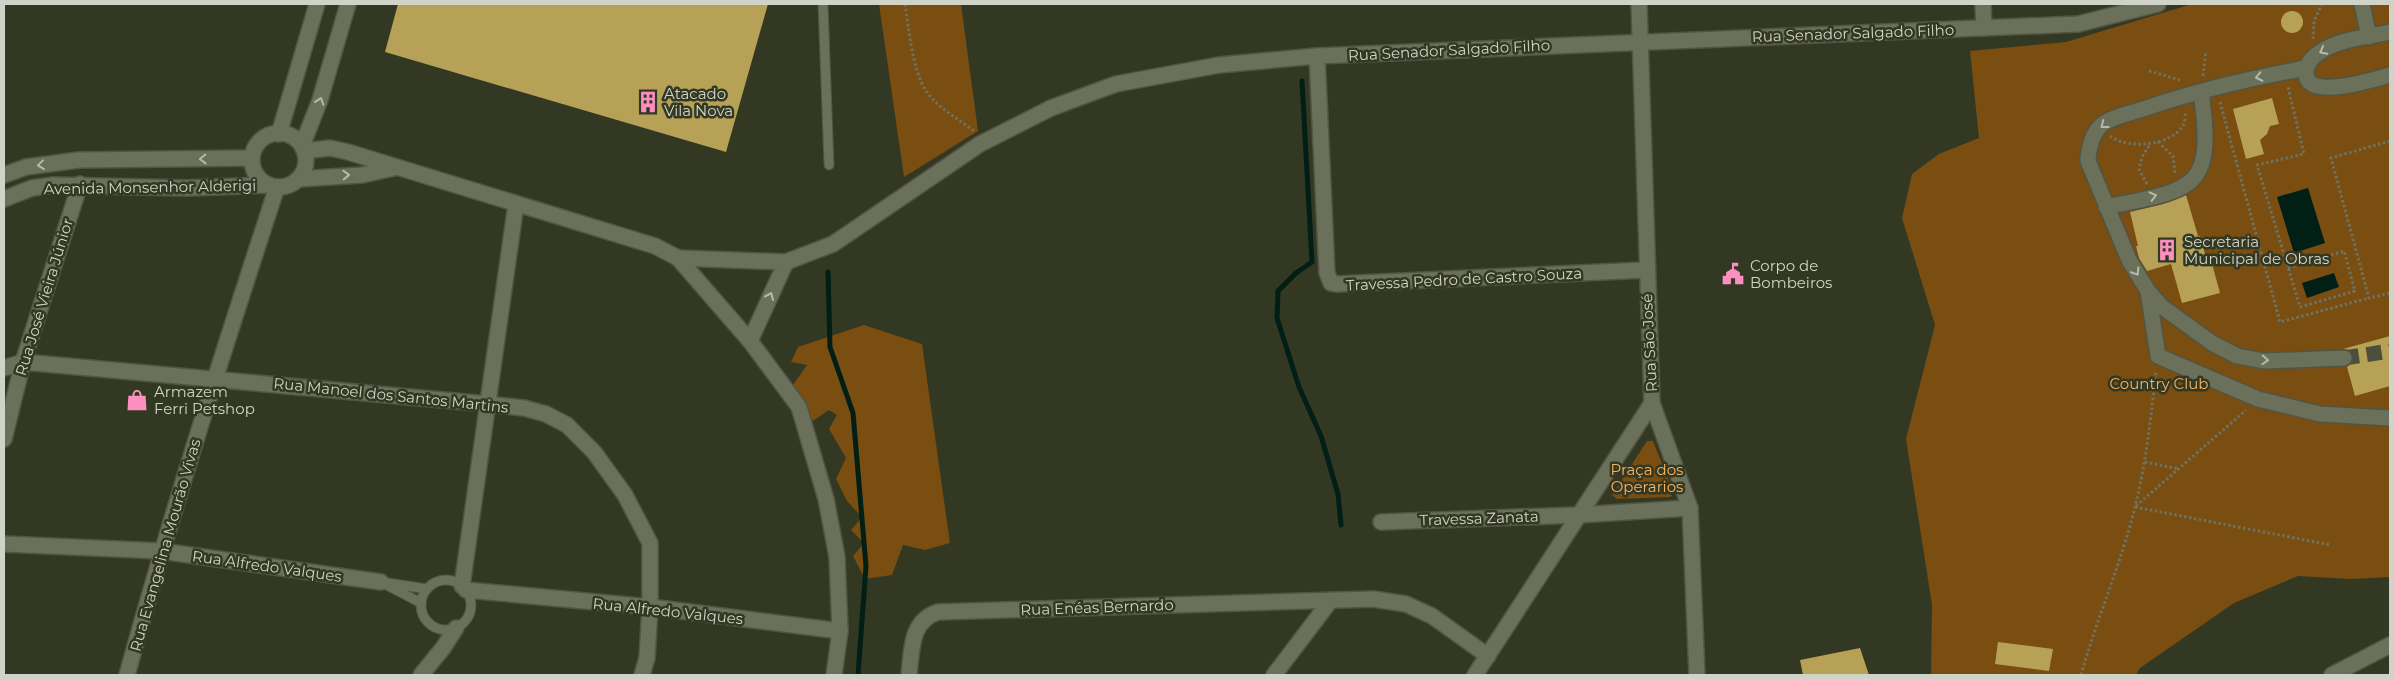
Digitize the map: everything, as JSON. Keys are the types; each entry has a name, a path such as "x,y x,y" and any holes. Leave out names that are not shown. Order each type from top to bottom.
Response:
{"street":[{"path":"279,134 317,4"},
{"path":"348,4 320,100 303,149 304,168 298,178 286,186 273,186 256,174 252,158 254,148 269,135 288,135 303,149 337,149 394,168 655,246 678,258 750,341 800,407 826,499 837,557 840,631 834,675"},
{"name":"Rua São José","path":"1639,4 1646,270 1652,404 1690,508 1697,675"},
{"path":"1983,4 1984,28"},
{"name":"Rua Senador Salgado Filho","path":"786,262 833,244 986,140 1051,108 1116,84 1219,65 1317,56 2078,24 2158,4"},
{"path":"2362,4 2369,37"},
{"path":"2344,358 2264,361 2236,356 2212,344 2175,317 2161,306 2148,291 2129,260 2088,161 2092,140 2102,124 2182,97 2202,86 2216,88 2284,72 2310,62 2329,47 2390,32"},
{"name":"Travessa Pedro de Castro Souza","path":"1317,56 1327,273 1331,283 1646,270"},
{"path":"2310,62 2308,81 2320,87 2341,86 2390,75"},
{"path":"2106,207 2164,194 2189,184 2200,172 2206,130 2202,86"},
{"name":"Avenida Monsenhor Alderigi","path":"4,175 26,167 79,160 252,158"},
{"path":"298,178 362,175 394,168"},
{"name":"Avenida Monsenhor Alderigi","path":"4,199 32,188 80,184 187,188 273,186"},
{"name":"Rua José Vieira Júnior","path":"4,439 23,362 80,184"},
{"name":"Rua Evangelina Mourão Vivas","path":"127,675 161,551 273,186"},
{"path":"464,588 486,404 516,204"},
{"path":"678,258 786,262 750,341"},
{"path":"2148,291 2158,356 2258,399 2320,414 2390,418"},
{"name":"Rua Manoel dos Santos Martins","path":"4,368 23,362 214,378 524,408 546,414 567,425 594,452 625,495 650,543 650,607 647,658 642,675"},
{"path":"1475,675 1652,404"},
{"path":"1578,515 1690,508"},
{"name":"Travessa Zanata","path":"1380,522 1578,515"},
{"name":"Rua Alfredo Valques","path":"4,544 161,551 381,582"},
{"name":"Rua Alfredo Valques","path":"464,588 650,607 840,631"},
{"name":"Rua Enéas Bernardo","path":"909,675 919,623 927,615 938,612 1373,599 1406,604 1432,616 1488,656"},
{"path":"1274,675 1331,600"},
{"path":"421,675 443,648 456,628"},
{"path":"2332,675 2390,645"}],"lane":[{"path":"823,4 829,165"},
{"path":"448,580 464,588 471,604 468,618 456,628 448,630 432,625 422,612 421,603 427,589 433,584 448,580"},
{"name":"Rua Alfredo Valques","path":"381,582 427,589"},
{"name":"Rua Alfredo Valques","path":"381,582 421,603"}],"path":[{"path":"905,4 912,48 926,90 937,103 986,140"},
{"path":"2310,62 2314,22 2322,4"},
{"path":"2202,86 2206,51"},
{"path":"2284,72 2304,154 2258,165 2288,268 2300,307 2355,291 2344,251 2288,268"},
{"path":"2216,88 2280,322 2390,292"},
{"path":"2102,124 2114,139 2150,144 2158,142 2173,135 2184,124 2186,110 2182,97"},
{"path":"2369,298 2331,158 2390,141"},
{"path":"2150,144 2142,157 2139,169 2144,180 2151,188 2164,194 2172,184 2176,168 2173,156 2158,142"},
{"path":"2082,675 2092,638 2120,562 2135,507 2145,462 2158,356"},
{"path":"2135,507 2258,399"},
{"path":"2145,462 2180,469"},
{"path":"2135,507 2331,545"}],"green space":[{"path":"879,4 961,4 978,131 904,177"},
{"name":"Country Club","path":"2192,4 2390,4 2390,577 2351,579 2298,576 2234,603 2140,668 2136,675 1931,675 1932,605 1906,439 1935,325 1902,218 1912,174 1939,154 1979,138 1970,51 2066,42"},
{"path":"864,325 922,344 950,543 925,550 903,545 892,575 865,579 853,556 864,543 851,530 862,517 847,501 836,479 846,458 829,429 837,415 829,410 813,421 793,385 807,365 791,362 798,347"},
{"name":"Praça dos Operarios","path":"1647,441 1653,441 1673,491 1671,497 1617,499 1612,495"}],"shaded area":[{"path":"2308,188 2325,243 2294,253 2277,197"},
{"path":"2334,273 2339,287 2307,298 2302,283"}],"building":[{"name":"Atacado Vila Nova","path":"398,4 768,4 726,152 385,52"},
{"path":"2292,11 2300,14 2303,22 2300,30 2292,33 2284,30 2281,22 2284,14"},
{"path":"2272,98 2279,124 2270,126 2267,134 2260,140 2264,154 2246,159 2233,109"},
{"name":"Secretaria Municipal de Obras","path":"2186,195 2207,261 2211,260 2220,293 2182,303 2171,264 2147,271 2139,258 2130,212 2163,204"},
{"path":"2390,336 2390,386 2355,396 2347,367 2352,363 2353,357 2349,350 2343,349"},
{"path":"1998,642 2053,649 2049,671 1995,664"},
{"path":"1860,648 1869,675 1803,675 1800,660"}],"waterway":[{"path":"1302,81 1312,262 1296,273 1278,291 1277,318 1299,387 1321,436 1338,494 1341,525"},
{"path":"828,272 830,347 853,413 866,566 858,675"}],"tunnel":[{"path":"2344,358 2390,351"}],"place":[{"name":"Atacado Vila Nova","path":"648,102"},
{"name":"Secretaria Municipal de Obras","path":"2167,250"},
{"name":"Corpo de Bombeiros","path":"1733,274"},
{"name":"Armazem Ferri Petshop","path":"137,400"}]}
